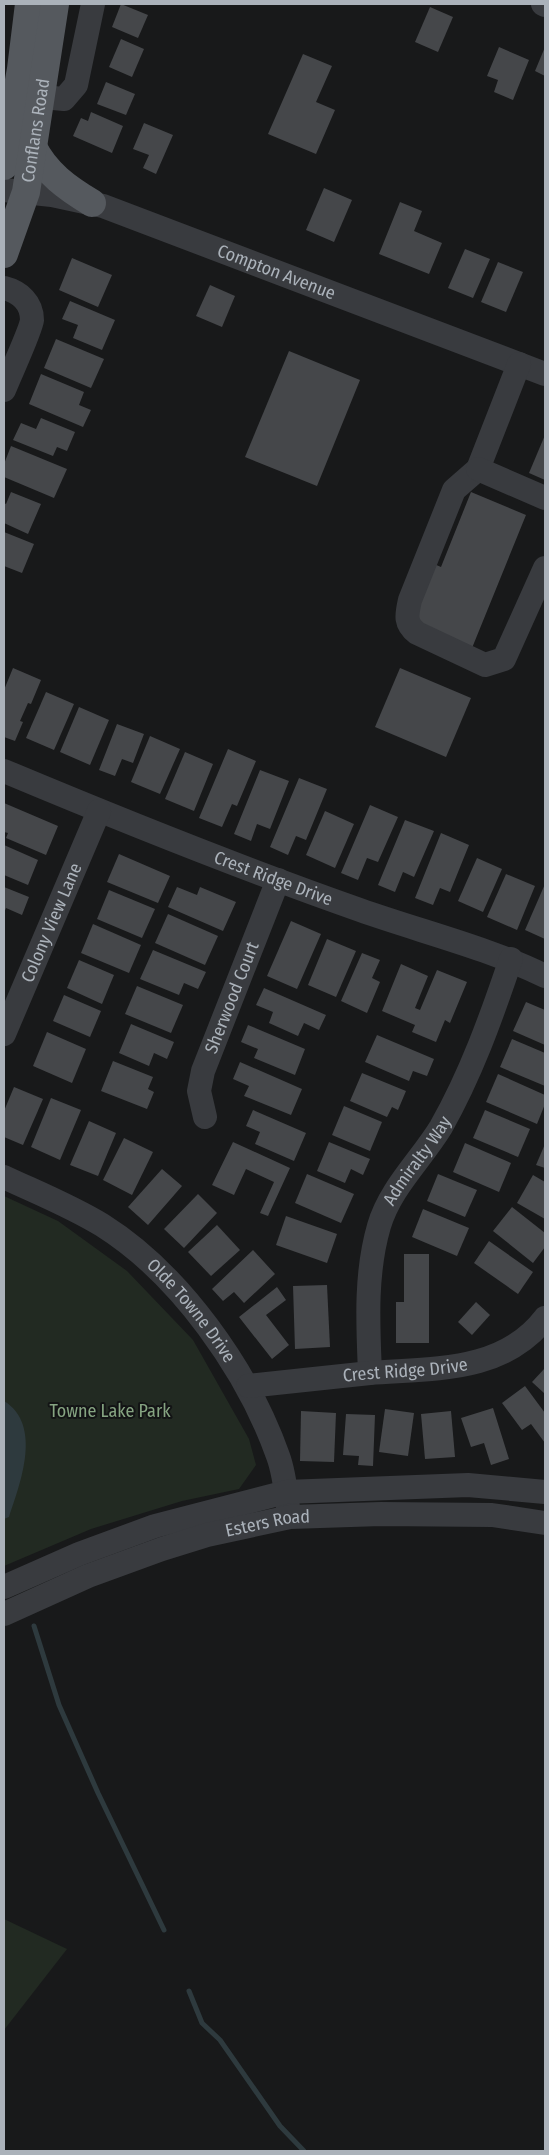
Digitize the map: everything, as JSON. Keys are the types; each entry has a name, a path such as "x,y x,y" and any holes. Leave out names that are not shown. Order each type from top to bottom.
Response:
{"main road":[{"name":"Conflans Road","path":"4,166 21,69 29,4"},
{"name":"Conflans Road","path":"4,254 15,191 33,147 56,4"},
{"path":"33,147 40,162 50,173 92,203"}],"street":[{"path":"42,98 64,99 76,85 93,4"},
{"name":"Compton Avenue","path":"15,191 92,203 178,233 545,374"},
{"path":"4,288 14,290 28,302 32,322 4,390"},
{"path":"519,364 478,469 454,490 410,600 406,618 410,628 484,665 504,659 545,568"},
{"path":"478,469 545,498"},
{"name":"Crest Ridge Drive","path":"4,771 99,811 278,880 360,910 511,960 545,976"},
{"name":"Colony View Lane","path":"4,1034 99,811"},
{"name":"Sherwood Court","path":"205,1118 199,1091 203,1071 278,880"},
{"name":"Admiralty Way","path":"370,1373 368,1319 370,1287 379,1226 387,1207 408,1171 439,1129 464,1085 487,1031 511,960"},
{"name":"Olde Towne Drive","path":"4,1177 88,1217 125,1241 166,1278 194,1308 248,1386 279,1458 290,1517"},
{"name":"Crest Ridge Drive","path":"248,1386 370,1373 444,1369 478,1363 507,1351 536,1330 545,1318"},
{"name":"Esters Road","path":"4,1587 79,1554 155,1526 286,1492 468,1485 545,1492"},
{"name":"Esters Road","path":"4,1614 88,1576 162,1549 206,1536 290,1517 382,1514 492,1515 545,1523"}],"green space":[{"name":"Towne Lake Park","path":"4,1196 58,1221 127,1271 193,1340 249,1439 256,1465 239,1489 182,1501 91,1529 4,1566"},
{"path":"4,1919 67,1949 4,2030"}],"shaded area":[{"path":"4,1401 16,1412 23,1425 26,1440 23,1472 9,1517 4,1519"}],"building":[{"path":"121,4 148,15 138,38 112,27"},
{"path":"430,7 453,17 438,52 415,42"},
{"path":"121,39 144,49 132,77 109,67"},
{"path":"499,47 529,60 513,100 494,92 498,80 487,76"},
{"path":"545,47 545,76 535,71"},
{"path":"303,54 332,66 316,102 335,110 316,154 268,134"},
{"path":"106,82 135,94 126,115 97,104"},
{"path":"91,112 123,126 112,153 73,136 81,118 88,121"},
{"path":"144,123 173,135 156,174 143,168 149,155 133,149"},
{"path":"324,188 352,200 334,242 306,230"},
{"path":"400,202 422,211 414,231 442,243 429,274 379,254"},
{"path":"465,249 490,259 473,298 448,288"},
{"path":"72,258 112,275 98,307 59,290"},
{"path":"498,262 523,272 506,312 481,302"},
{"path":"210,285 235,296 222,327 196,316"},
{"path":"70,301 115,320 102,350 73,338 78,325 62,319"},
{"path":"56,339 104,359 91,388 44,368"},
{"path":"289,351 360,380 317,486 245,457"},
{"path":"41,374 84,392 79,405 91,410 83,427 29,404"},
{"path":"41,418 75,432 67,451 57,447 53,456 13,440 21,423 36,429"},
{"path":"545,435 545,480 529,473"},
{"path":"11,446 67,469 54,498 4,477 4,464"},
{"path":"11,492 41,504 28,534 4,523 4,503 6,504"},
{"path":"471,492 526,515 472,648 409,623 434,564 441,567"},
{"path":"4,532 34,544 22,573 4,566"},
{"path":"13,668 41,680 31,704 28,703 20,721 23,722 15,741 4,737 4,690"},
{"path":"400,668 471,698 446,757 375,727"},
{"path":"46,692 74,704 54,750 26,738"},
{"path":"79,707 109,720 90,765 60,752"},
{"path":"117,724 144,734 133,763 122,759 115,776 99,770"},
{"path":"150,736 180,749 160,794 131,782"},
{"path":"228,749 256,761 237,806 232,804 222,827 199,818"},
{"path":"185,752 213,764 194,811 165,799"},
{"path":"260,770 289,781 270,829 257,824 251,841 234,834"},
{"path":"299,778 327,789 306,840 296,836 288,855 270,847"},
{"path":"4,803 58,826 46,855 6,838 8,833 4,832"},
{"path":"370,805 398,817 378,862 367,858 358,880 341,873"},
{"path":"325,811 354,824 335,868 306,855"},
{"path":"405,820 434,831 414,877 403,872 395,892 378,885"},
{"path":"441,833 469,845 450,892 440,888 433,905 415,898"},
{"path":"4,845 38,860 28,885 4,875"},
{"path":"119,854 170,876 158,903 107,882"},
{"path":"477,858 502,869 483,912 458,901"},
{"path":"506,874 535,886 517,930 487,917"},
{"path":"545,884 545,939 525,930"},
{"path":"4,887 29,897 22,915 6,908 4,913"},
{"path":"177,887 197,895 200,887 236,902 223,931 168,907"},
{"path":"109,890 155,909 142,938 97,919"},
{"path":"168,914 218,936 205,965 155,943"},
{"path":"291,921 321,934 297,989 267,976"},
{"path":"93,924 141,945 129,973 81,953"},
{"path":"327,939 356,951 336,997 308,985"},
{"path":"153,950 206,972 198,989 184,983 179,995 140,979"},
{"path":"362,953 380,960 372,978 380,982 367,1013 341,1001"},
{"path":"79,960 114,975 102,1004 67,988"},
{"path":"401,964 428,976 415,1008 420,1010 437,970 467,982 450,1023 445,1020 436,1042 412,1032 415,1025 382,1011"},
{"path":"137,986 183,1005 171,1033 125,1014"},
{"path":"264,988 326,1015 319,1030 304,1023 298,1036 269,1023 273,1012 256,1005"},
{"path":"64,995 101,1011 90,1037 53,1021"},
{"path":"526,1002 545,1010 545,1045 513,1031"},
{"path":"131,1024 174,1042 167,1059 154,1053 149,1066 119,1053"},
{"path":"248,1025 305,1049 295,1075 254,1058 258,1049 241,1042"},
{"path":"47,1032 86,1049 72,1083 33,1066"},
{"path":"377,1035 434,1059 427,1076 413,1071 409,1081 365,1062"},
{"path":"512,1039 545,1053 545,1086 500,1067"},
{"path":"113,1061 153,1077 148,1089 154,1092 147,1109 101,1091"},
{"path":"240,1062 302,1089 291,1115 244,1096 249,1086 233,1079"},
{"path":"362,1073 406,1091 398,1110 392,1107 387,1117 350,1101"},
{"path":"498,1074 545,1095 545,1104 537,1124 486,1102"},
{"path":"14,1087 43,1099 23,1145 4,1137 4,1111"},
{"path":"51,1098 81,1110 60,1160 31,1147"},
{"path":"344,1106 382,1122 370,1151 332,1135"},
{"path":"253,1110 306,1133 294,1161 255,1144 260,1132 246,1126"},
{"path":"485,1110 530,1129 518,1157 473,1138"},
{"path":"89,1121 116,1133 98,1176 70,1165"},
{"path":"124,1138 153,1152 132,1195 103,1180"},
{"path":"233,1142 290,1168 268,1216 260,1213 274,1182 246,1169 234,1195 212,1185"},
{"path":"329,1142 370,1159 363,1175 351,1169 345,1183 317,1171"},
{"path":"465,1143 511,1163 499,1192 453,1172"},
{"path":"545,1144 545,1168 536,1165"},
{"path":"162,1169 182,1186 148,1225 128,1207"},
{"path":"307,1174 354,1194 341,1223 295,1203"},
{"path":"438,1174 477,1190 465,1217 427,1201"},
{"path":"533,1175 545,1182 545,1219 517,1203"},
{"path":"198,1194 217,1213 184,1248 164,1229"},
{"path":"512,1207 545,1233 545,1247 533,1263 493,1231"},
{"path":"423,1209 469,1228 457,1256 412,1237"},
{"path":"286,1216 337,1234 327,1263 276,1245"},
{"path":"217,1225 240,1250 211,1276 188,1252"},
{"path":"489,1241 533,1272 518,1294 474,1263"},
{"path":"253,1250 275,1274 244,1303 234,1292 223,1301 212,1289"},
{"path":"404,1254 429,1254 429,1343 396,1343 396,1302 404,1302"},
{"path":"327,1285 330,1347 295,1349 293,1286"},
{"path":"277,1287 286,1300 266,1315 289,1345 272,1359 239,1317"},
{"path":"476,1302 490,1315 472,1335 458,1322"},
{"path":"545,1368 545,1394 532,1382"},
{"path":"525,1386 545,1413 545,1443 531,1424 522,1430 502,1403"},
{"path":"493,1408 509,1459 491,1465 484,1443 471,1447 461,1418"},
{"path":"385,1409 414,1413 408,1456 379,1452"},
{"path":"301,1411 336,1413 334,1462 300,1461"},
{"path":"451,1411 455,1457 425,1459 421,1414"},
{"path":"346,1414 375,1415 373,1466 358,1465 359,1456 343,1455"}],"waterway":[{"path":"34,1626 59,1705 98,1793 164,1930"},
{"path":"189,1991 202,2023 220,2040 280,2126 304,2151"}]}
